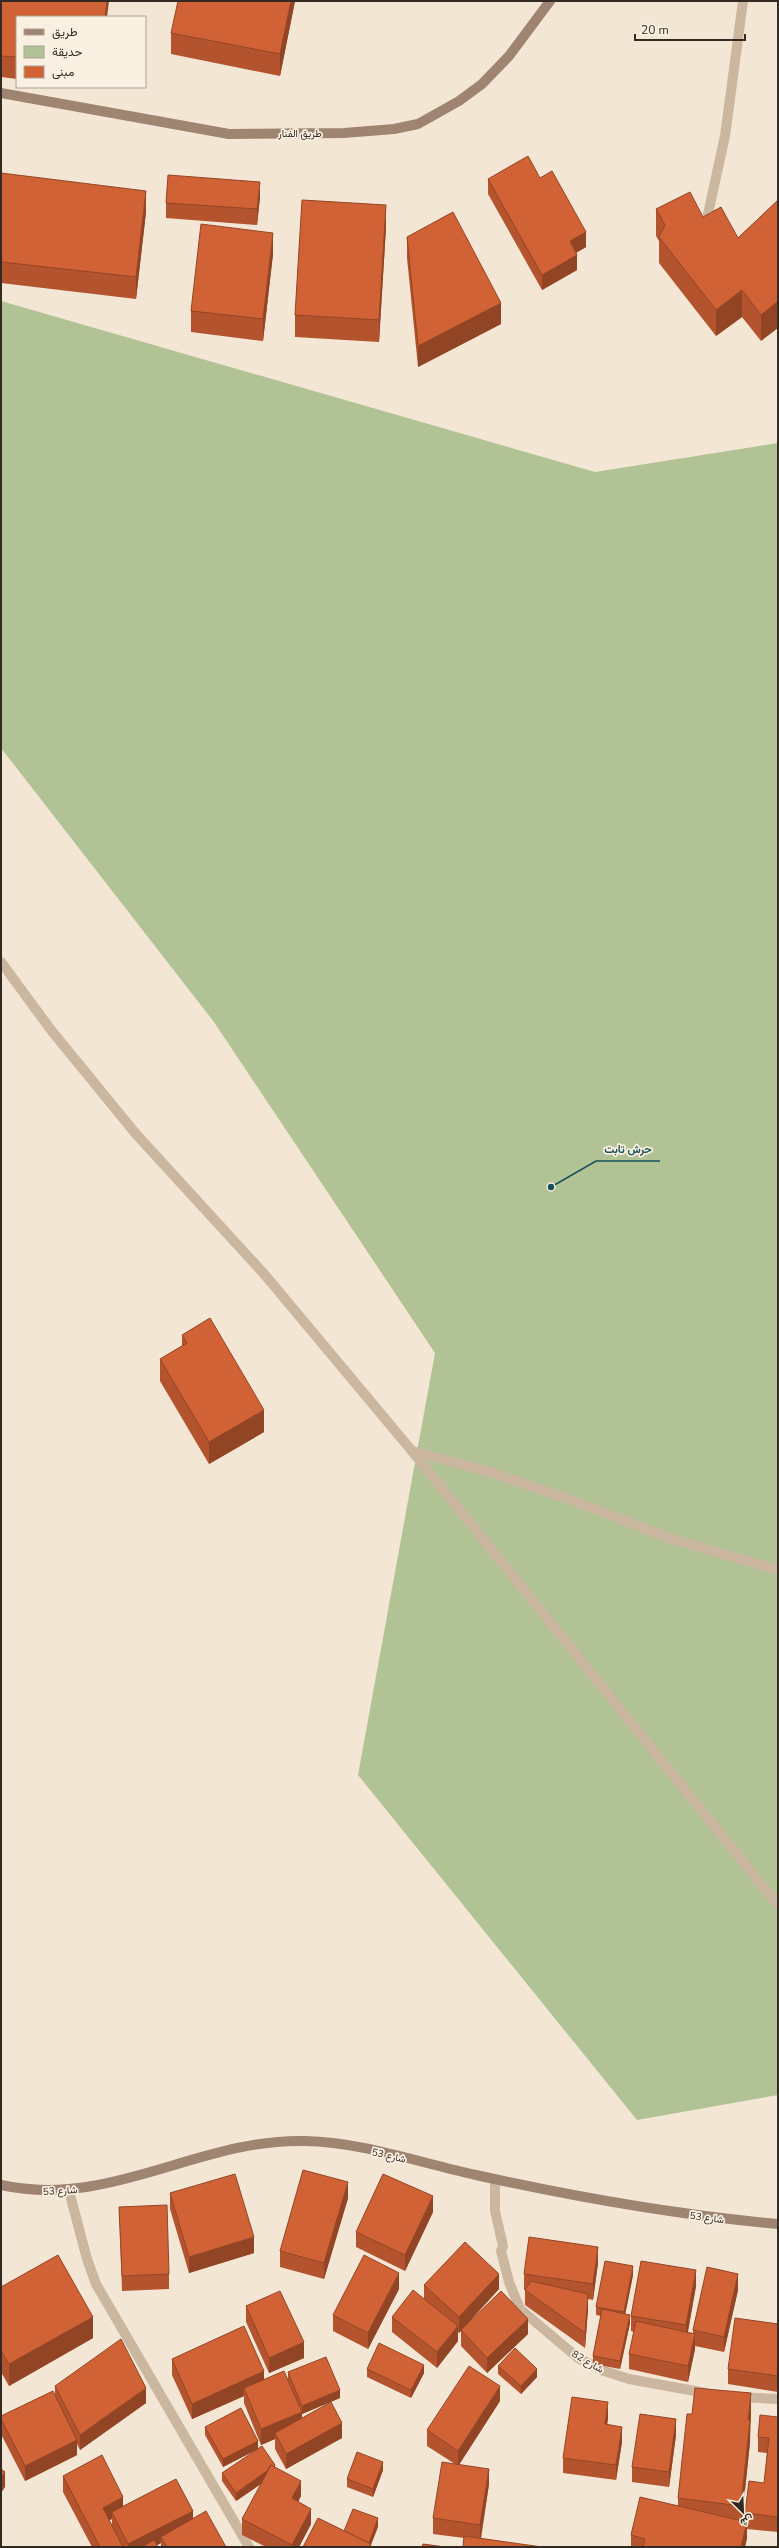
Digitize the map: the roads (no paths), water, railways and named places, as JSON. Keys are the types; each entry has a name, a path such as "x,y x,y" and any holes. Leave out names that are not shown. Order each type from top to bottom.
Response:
{"street":[{"name":"طريق الفنار","path":"1,93 229,134 344,133 394,129 418,124 459,101 482,84 509,56 550,1"},
{"path":"708,214 726,136 744,1"},
{"path":"1,962 51,1030 136,1134 265,1275 412,1452 778,1905"},
{"path":"412,1452 490,1472 571,1500 672,1539 778,1570"},
{"name":"شارع 53","path":"1,2185 21,2189 69,2191 127,2180 262,2143 305,2141 353,2147 495,2180 709,2218 778,2224"},
{"name":"شارع 82","path":"495,2180 495,2211 503,2246 501,2251 509,2282 520,2309 578,2358 604,2371 652,2385 720,2396 778,2399"},
{"path":"69,2191 86,2259 96,2284 249,2547"}],"place":[{"name":"حرش تابت","path":"551,1187"}]}
